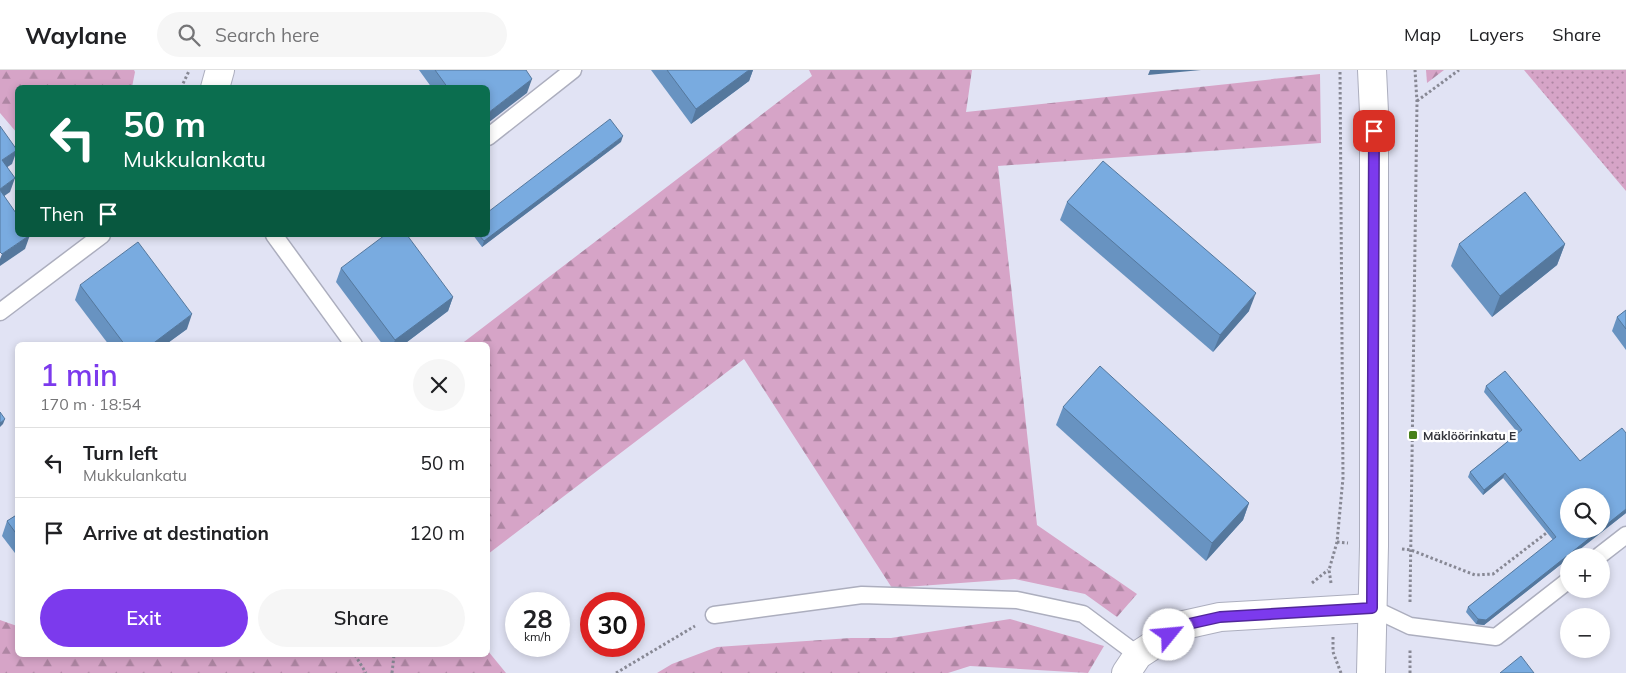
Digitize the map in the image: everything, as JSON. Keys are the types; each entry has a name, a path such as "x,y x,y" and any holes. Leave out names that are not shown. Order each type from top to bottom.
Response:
{"street":[{"path":"216,85 220,70"},
{"path":"1371,673 1374,546 1374,112 1372,70"},
{"path":"1132,664 1184,625 1220,617 1372,608"}],"lane":[{"path":"490,135 573,70"},
{"path":"0,312 99,237"},
{"path":"275,237 352,342"},
{"path":"1609,548 1626,535"},
{"path":"1372,608 1410,626 1496,637 1560,587"},
{"path":"714,615 862,595 1018,600 1083,614 1132,664"}],"path":[{"path":"182,85 190,70"},
{"path":"1340,70 1342,478 1336,542 1329,570 1333,652 1341,673"},
{"path":"1411,550 1417,102 1415,70"},
{"path":"1417,102 1459,70"},
{"path":"1336,542 1411,550 1474,575 1493,574 1554,527"},
{"path":"616,673 714,615"},
{"path":"356,657 366,673"},
{"path":"392,673 394,657"}],"green space":[{"path":"0,70 134,70 135,72 132,85 15,85 15,131 0,113"},
{"path":"809,70 972,70 966,112 1320,74 1321,143 998,166 1037,525 1137,594 1117,617 1085,594 1015,579 892,588 744,359 490,552 490,342 464,342 812,76"},
{"path":"1426,70 1444,70 1427,83"},
{"path":"1524,70 1626,70 1626,191"},
{"path":"1010,619 1104,646 1088,673 970,666 948,673 657,673 672,664 717,647 851,638 891,638"},
{"path":"0,620 15,625 15,657 490,657 490,653 506,673 0,673"}],"building":[{"path":"435,70 526,70 532,79 490,111 490,85 446,85"},
{"path":"667,70 749,70 696,109"},
{"path":"610,119 623,136 490,236 490,210"},
{"path":"0,126 15,147 15,151 2,160 15,178 0,189"},
{"path":"1103,161 1256,293 1220,335 1067,202"},
{"path":"0,190 15,212 15,237 27,237 2,254 0,252"},
{"path":"1525,192 1565,244 1500,296 1459,244"},
{"path":"382,237 408,237 453,297 395,340 341,268"},
{"path":"481,237 489,237 484,241"},
{"path":"138,242 192,314 155,342 123,342 80,285"},
{"path":"1626,310 1626,329 1617,317"},
{"path":"1100,366 1249,503 1212,543 1063,407"},
{"path":"1505,371 1580,461 1622,428 1626,433 1626,509 1610,522 1610,488 1560,488 1560,538 1590,538 1577,548 1560,548 1560,561 1486,620 1478,619 1468,607 1556,537 1505,473 1484,490 1470,472 1522,430 1486,386"},
{"path":"0,412 5,419 0,423"},
{"path":"15,516 15,532 7,521"},
{"path":"1521,656 1534,673 1500,673"}],"place":[{"name":"Mäklöörinkatu E","path":"1413,435"}],"route":[{"path":"1169,635 1184,625 1220,617 1372,608 1374,546 1374,131"}]}
